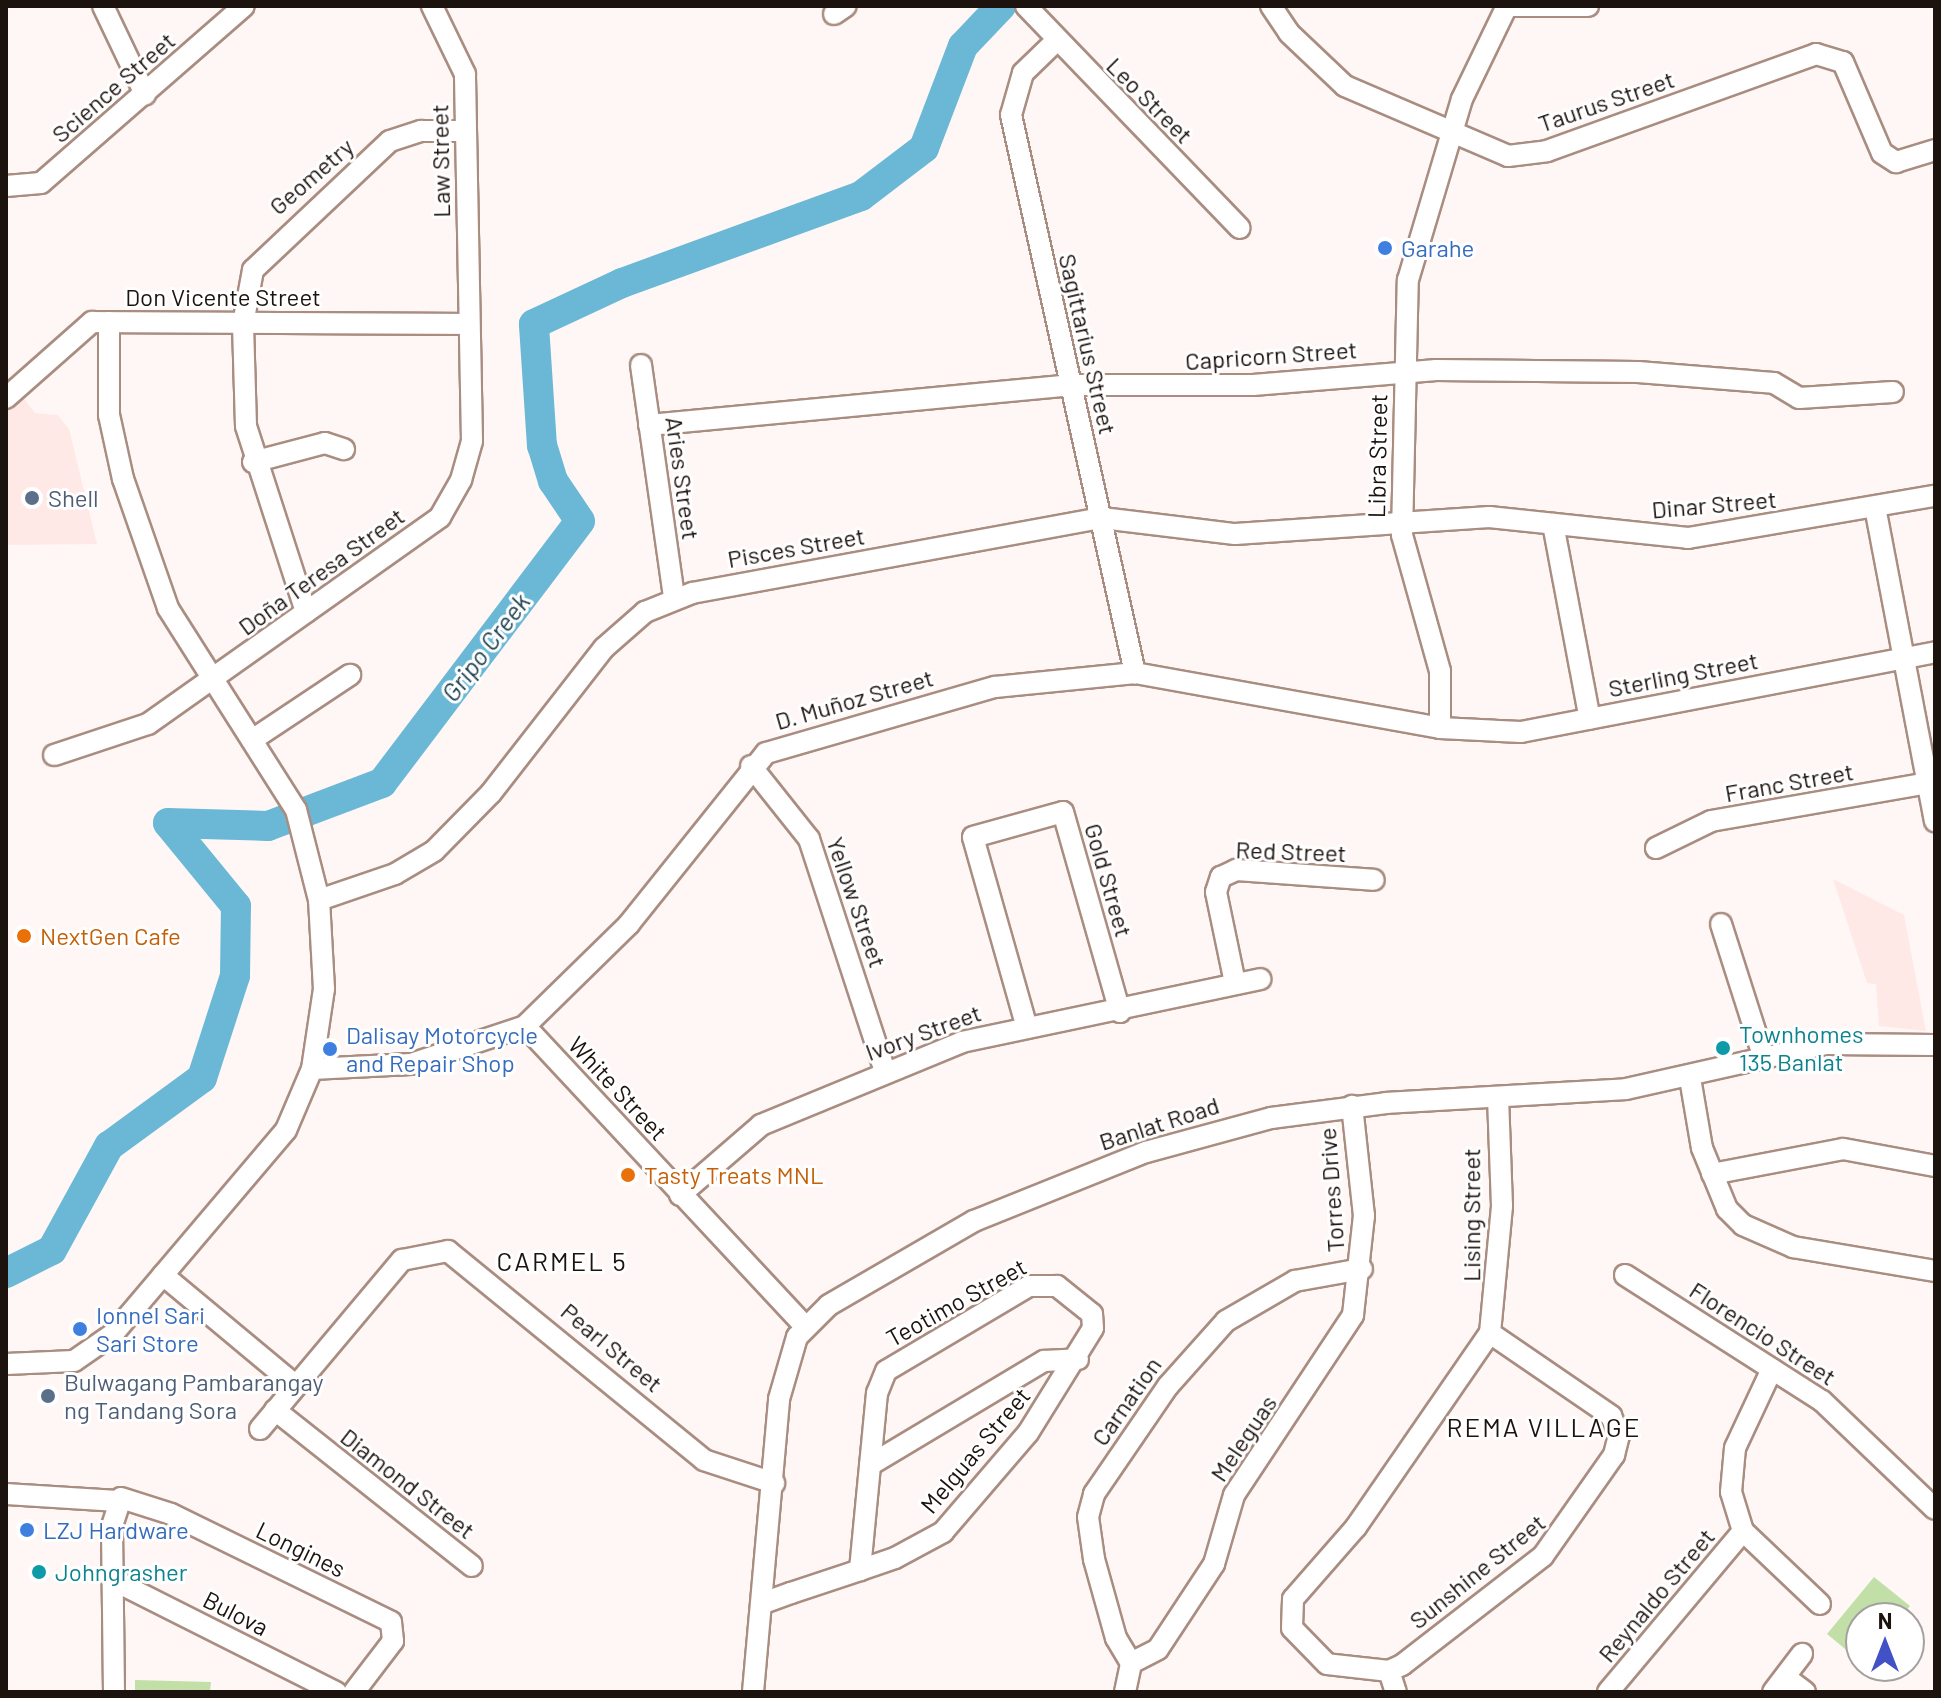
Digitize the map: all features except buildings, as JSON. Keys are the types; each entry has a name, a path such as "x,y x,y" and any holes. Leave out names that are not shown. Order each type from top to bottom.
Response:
{"street":[{"path":"103,6 145,94"},
{"name":"Science Street","path":"6,186 41,183 244,6"},
{"name":"Law Street","path":"432,6 465,74 467,324"},
{"name":"Leo Street","path":"1026,6 1056,41 1240,228"},
{"name":"Taurus Street","path":"1271,6 1289,33 1345,86 1449,134 1525,156 1832,54 1843,62 1882,153 1896,162 1935,150"},
{"path":"1507,6 1588,6"},
{"name":"Libra Street","path":"1440,728 1440,671 1401,521 1408,280 1449,134 1507,6"},
{"name":"Sagittarius Street","path":"1056,41 1023,73 1011,115 1135,673"},
{"name":"Geometry","path":"306,612 253,462 243,324 261,256 390,141 421,131 466,131"},
{"name":"Don Vicente Street","path":"6,398 92,322 467,324"},
{"path":"6,1364 52,1364 91,1353 163,1275 286,1130 312,1069 324,989 319,900 299,819 168,608 123,479 109,415 109,322"},
{"name":"Doña Teresa Street","path":"54,755 148,724 440,517 461,480 472,441 467,324"},
{"name":"Aries Street","path":"641,365 674,598"},
{"name":"Capricorn Street","path":"649,425 1070,385 1253,385 1405,371 1638,372 1774,383 1799,398 1893,392"},
{"path":"253,462 325,443 344,449"},
{"name":"Dinar Street","path":"1401,521 1553,524 1688,538 1935,496"},
{"path":"1875,507 1931,783 1935,821"},
{"name":"Pisces Street","path":"319,900 395,874 434,851 491,793 604,648 674,598 1102,518 1235,534 1401,521"},
{"path":"1553,524 1590,719"},
{"name":"Sterling Street","path":"1440,728 1521,732 1935,652"},
{"name":"D. Muñoz Street","path":"312,1069 411,1064 525,1026 629,924 751,766 795,739 995,687 1135,673 1440,728"},
{"path":"252,740 350,675"},
{"name":"Yellow Street","path":"751,766 809,839 885,1072"},
{"name":"Franc Street","path":"1656,848 1711,821 1931,783"},
{"name":"Gold Street","path":"1027,1028 973,837 1063,812 1120,1012"},
{"name":"Red Street","path":"1235,983 1216,892 1221,877 1236,870 1374,880"},
{"path":"1721,924 1764,1059"},
{"name":"Ivory Street","path":"680,1195 761,1125 962,1042 1120,1012 1260,979"},
{"name":"White Street","path":"525,1026 804,1325"},
{"name":"Banlat Road","path":"804,1325 891,1268 1045,1189 1229,1127 1352,1106 1498,1097 1690,1078 1826,1044 1935,1045"},
{"path":"1690,1078 1712,1174 1727,1209 1763,1238 1935,1271"},
{"name":"Lising Street","path":"1490,1333 1502,1206 1498,1097"},
{"name":"Torres Drive","path":"1352,1106 1362,1269"},
{"path":"1712,1174 1843,1149 1935,1166"},
{"name":"Pearl Street","path":"260,1429 402,1260 448,1251 704,1460 774,1483"},
{"name":"Meleguas","path":"1131,1663 1158,1649 1214,1564 1234,1495 1353,1315 1362,1269"},
{"name":"Carnation","path":"1131,1663 1116,1638 1094,1559 1088,1517 1094,1494 1168,1386 1226,1321 1295,1281 1362,1269"},
{"path":"163,1275 295,1385"},
{"name":"Florencio Street","path":"1625,1275 1822,1401 1871,1451 1932,1502"},
{"name":"Teotimo Street","path":"860,1570 879,1382 895,1365 1039,1282 1057,1286 1094,1321"},
{"name":"Melguas Street","path":"766,1602 860,1570 943,1532 1028,1433 1078,1359 1094,1321"},
{"path":"753,1692 766,1602 782,1379 804,1325"},
{"path":"1396,1692 1389,1671 1327,1664 1306,1647 1289,1611 1490,1333"},
{"name":"Sunshine Street","path":"1389,1671 1543,1556 1614,1455 1619,1435 1611,1416 1490,1333"},
{"path":"870,1465 1044,1361 1078,1359"},
{"path":"1772,1369 1730,1476 1743,1531 1820,1604"},
{"name":"Diamond Street","path":"275,1410 472,1566"},
{"path":"6,1494 114,1504 114,1692"},
{"name":"Longines","path":"114,1504 171,1514 391,1622 393,1641 354,1692"},
{"name":"Reynaldo Street","path":"1608,1692 1743,1531"},
{"name":"Bulova","path":"113,1580 336,1692"},
{"path":"1802,1654 1779,1684 1805,1692"},
{"path":"1125,1692 1131,1663"}],"shaded area":[{"path":"19,392 35,413 58,415 69,429 97,544 6,545 6,403"},
{"path":"1833,879 1904,915 1926,1031 1879,1026 1876,984 1867,983"}],"green space":[{"path":"1874,1577 1905,1602 1853,1602"},
{"path":"1845,1612 1845,1649 1827,1634"},
{"path":"135,1680 211,1682 210,1692 135,1692"}],"waterway":[{"name":"Gripo Creek","path":"6,1273 52,1250 109,1146 202,1078 235,976 236,906 168,823 268,826 382,783 580,521 553,481 542,446 534,324 622,283 861,196 924,148 963,46 1001,6"}],"place":[{"name":"Garahe","path":"1385,248"},
{"name":"Shell","path":"32,498"},
{"name":"NextGen Cafe","path":"24,936"},
{"name":"Townhomes 135 Banlat","path":"1723,1048"},
{"name":"Dalisay Motorcycle and Repair Shop","path":"330,1049"},
{"name":"Tasty Treats MNL","path":"628,1175"},
{"name":"Ionnel Sari Sari Store","path":"80,1329"},
{"name":"Bulwagang Pambarangay ng Tandang Sora","path":"48,1396"},
{"name":"LZJ Hardware","path":"27,1530"},
{"name":"Johngrasher","path":"39,1572"}],"district":[{"name":"CARMEL 5","path":"562,1261"},
{"name":"REMA VILLAGE","path":"1544,1427"}]}
